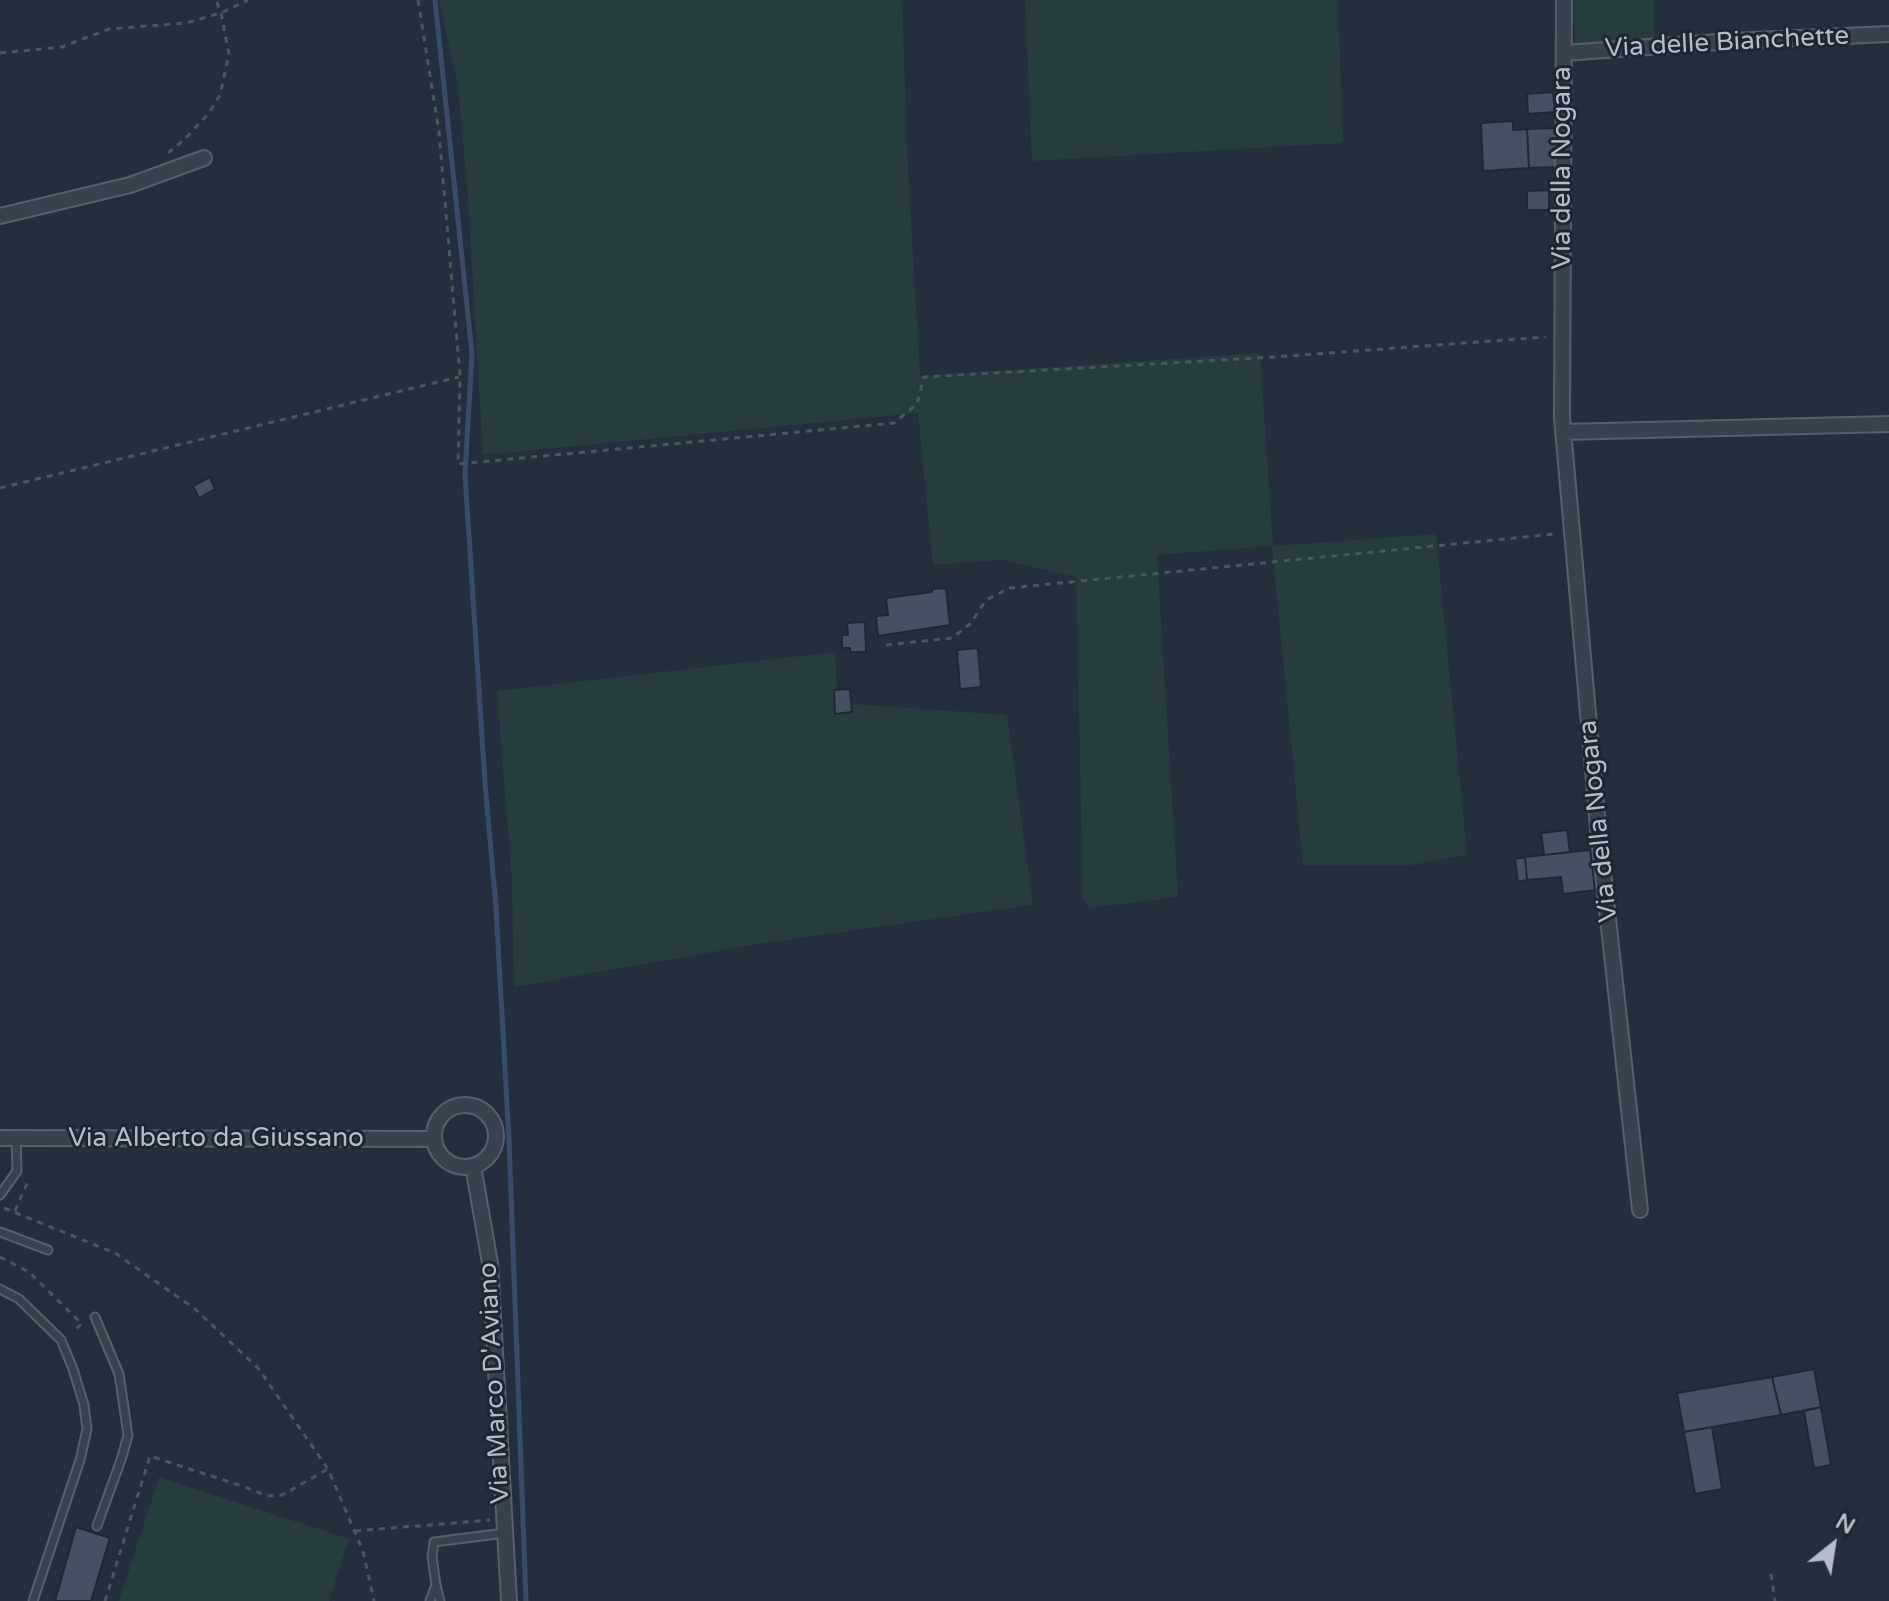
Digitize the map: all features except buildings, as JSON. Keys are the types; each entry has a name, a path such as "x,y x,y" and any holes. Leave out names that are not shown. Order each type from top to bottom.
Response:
{"street":[{"name":"Via della Nogara","path":"1564,0 1563,432 1598,827 1640,1210"},
{"name":"Via delle Bianchette","path":"1564,53 1889,34"},
{"path":"0,216 130,185 204,158"},
{"path":"1563,432 1889,424"},
{"path":"464,1104 485,1111 496,1129 493,1151 473,1166 458,1167 449,1163 441,1157 433,1139 438,1120 453,1106 464,1104"},
{"name":"Via Alberto da Giussano","path":"0,1138 433,1139"},
{"name":"Via Marco D'Aviano","path":"473,1166 490,1263 509,1601"}],"lane":[{"path":"0,1195 17,1171 16,1138"},
{"path":"0,1232 48,1250"},
{"path":"0,1289 19,1299 61,1340 84,1405 87,1429 80,1460 33,1601"},
{"path":"95,1317 119,1374 128,1435 97,1526"},
{"path":"440,1601 432,1557 434,1542 504,1526"},
{"path":"430,1601 436,1585"}],"path":[{"path":"166,156 209,113 220,95 229,54 216,0"},
{"path":"0,53 62,47 109,29 186,23 221,13 248,0"},
{"path":"418,0 439,132 460,376 458,464 894,423 917,404 924,377 1274,357 1562,336"},
{"path":"0,488 460,376"},
{"path":"886,645 952,638 970,624 986,600 1010,588 1572,532"},
{"path":"0,1206 115,1253 195,1309 258,1368 328,1469 363,1551 374,1601"},
{"path":"0,1257 29,1272 82,1324 61,1340"},
{"path":"105,1601 150,1456 267,1496 282,1495 328,1469"},
{"path":"355,1531 504,1526"},
{"path":"1771,1574 1775,1601"}],"green space":[{"path":"439,0 902,0 920,376 1260,353 1273,546 1436,534 1467,855 1412,865 1303,865 1272,546 1157,555 1178,897 1090,908 1083,898 1076,577 1002,560 933,565 918,413 483,455 458,85"},
{"path":"1025,0 1338,0 1343,143 1032,161"},
{"path":"1574,0 1654,0 1654,53 1575,51"},
{"path":"835,652 838,703 1007,715 1033,905 758,944 514,987 512,882 497,691"},
{"path":"159,1477 349,1539 329,1601 119,1601"}],"waterway":[{"path":"435,0 472,354 465,474 509,1140 526,1601"}]}
